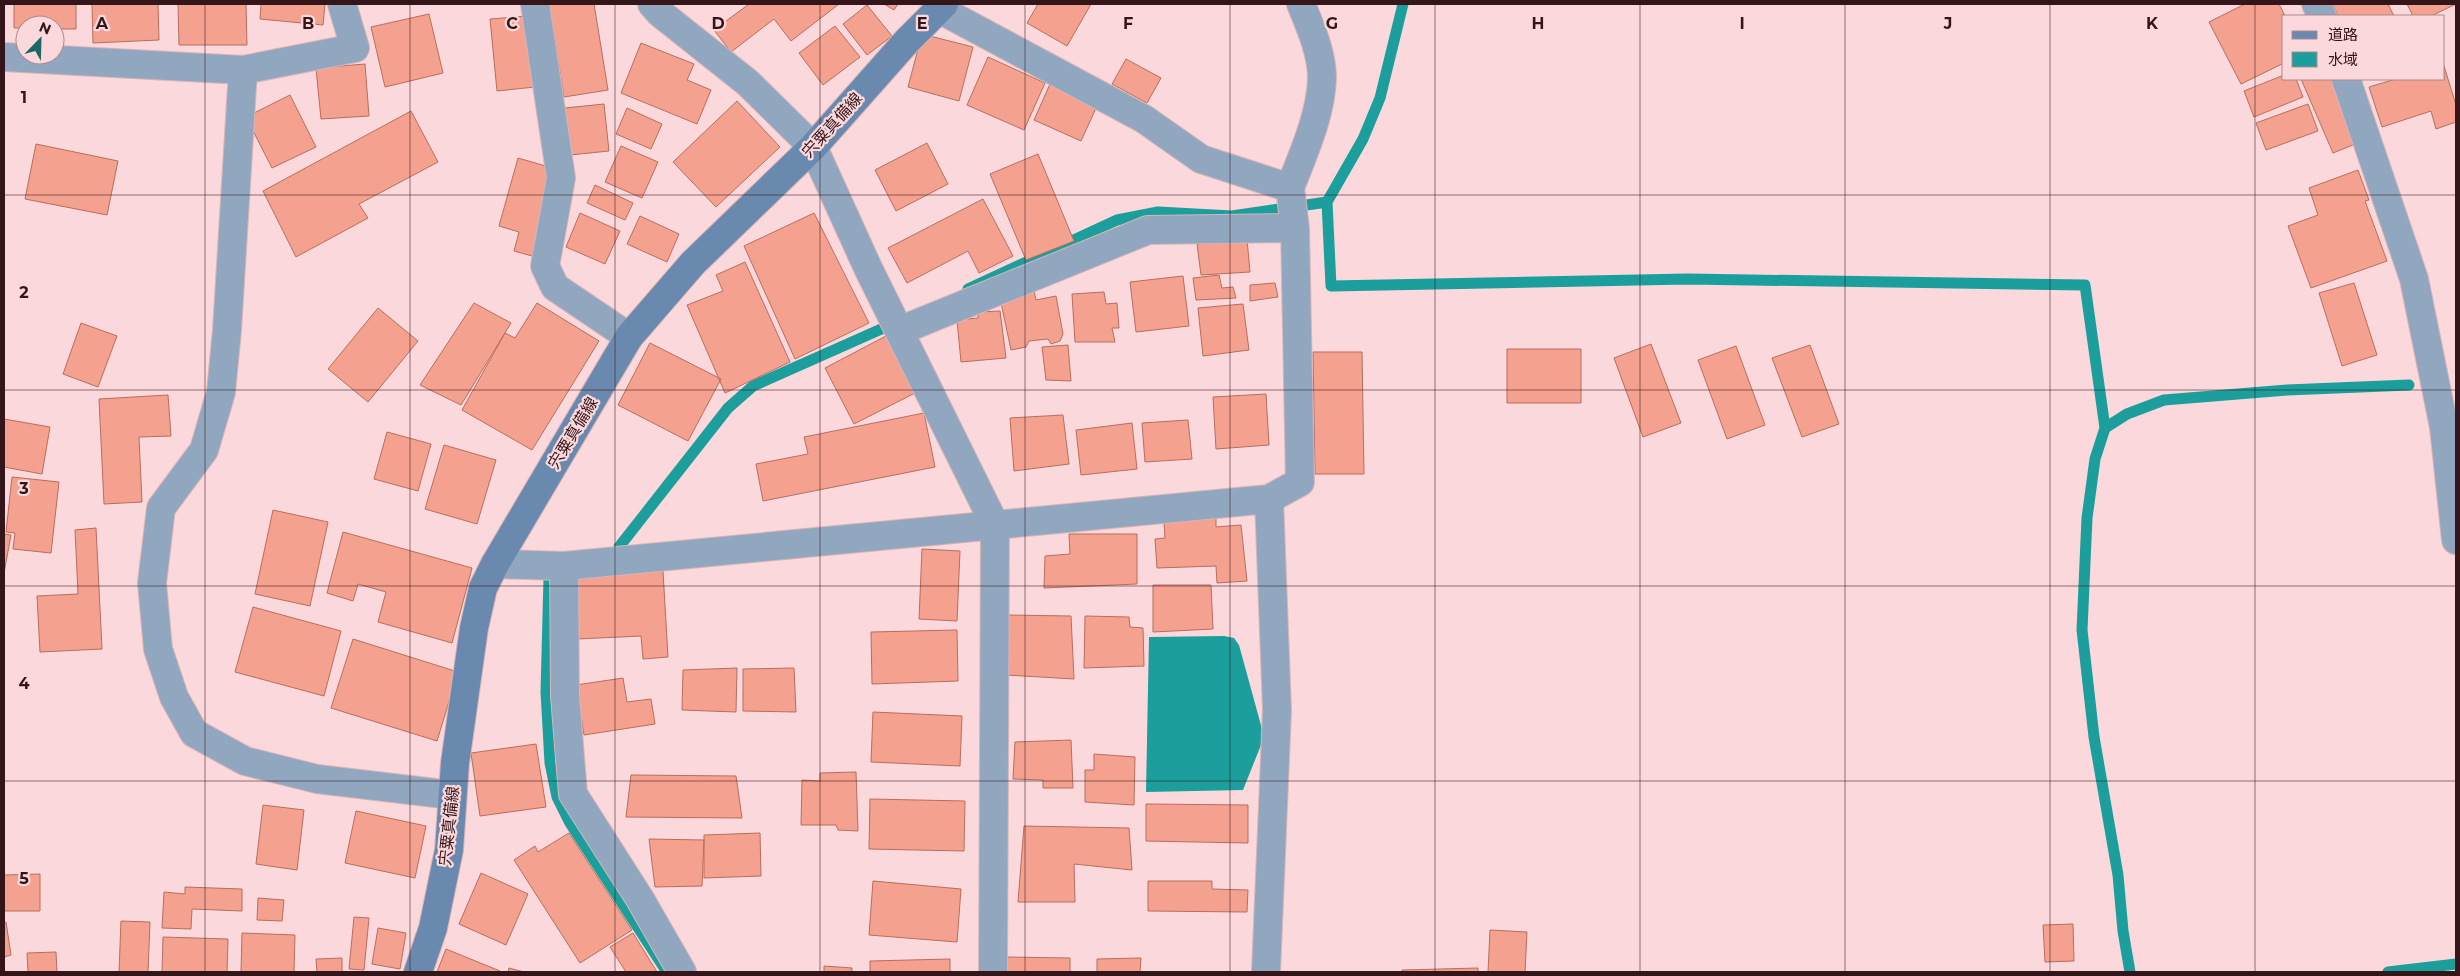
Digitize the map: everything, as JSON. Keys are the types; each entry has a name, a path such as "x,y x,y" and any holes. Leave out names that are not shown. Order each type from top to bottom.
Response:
{"main road":[{"name":"宍粟真備線","path":"418,972 433,928 449,850 452,795 474,628 483,588 495,564 630,337 693,263 813,147 941,6"}],"street":[{"path":"4,57 243,70 355,48 342,4"},
{"path":"535,4 561,178 544,266 555,286 630,337"},
{"path":"652,4 660,14 748,82 813,147 868,268 995,526 993,972"},
{"path":"495,564 564,566 1269,499 1300,482 1295,228 1290,188 1317,108 1322,77 1317,47 1301,4"},
{"path":"941,6 1144,119 1201,159 1290,188"},
{"path":"243,70 227,330 221,392 204,450 161,508 152,583 158,649 174,697 194,734 245,762 316,779 452,795"},
{"path":"2346,80 2414,279 2450,426 2456,540"},
{"path":"899,331 1148,230 1295,228"},
{"path":"1266,972 1278,710 1269,499"},
{"path":"564,566 565,696 573,794 640,899 682,972"}],"water":[{"path":"1224,636 1234,638 1239,645 1262,729 1263,740 1243,790 1146,792 1149,637"}],"building":[{"path":"14,4 76,4 76,29 65,29 65,15 15,15 14,28"},
{"path":"92,4 158,4 159,40 93,43"},
{"path":"178,4 246,4 247,45 179,45"},
{"path":"261,4 325,4 323,25 260,19"},
{"path":"549,4 594,4 608,90 564,97"},
{"path":"749,4 839,4 791,41 774,19 731,52 714,30"},
{"path":"884,4 898,4 894,10"},
{"path":"1038,4 1091,4 1067,46 1027,23"},
{"path":"2245,4 2279,4 2284,15 2282,15 2282,64 2241,84 2209,22"},
{"path":"2333,4 2388,4 2394,15 2338,15"},
{"path":"2407,4 2456,4 2433,15 2412,15"},
{"path":"867,5 892,36 867,55 843,24"},
{"path":"429,14 443,73 385,87 371,27"},
{"path":"528,16 535,87 497,91 490,19"},
{"path":"835,26 860,57 823,85 799,53"},
{"path":"922,34 973,47 959,101 908,87"},
{"path":"641,43 694,64 687,80 711,90 697,124 621,93"},
{"path":"988,57 1045,83 1024,130 967,105"},
{"path":"1126,59 1161,78 1147,103 1112,84"},
{"path":"365,64 369,116 321,119 316,68"},
{"path":"2445,69 2456,105 2456,122 2436,129 2431,111 2382,127 2369,87 2393,80 2445,80"},
{"path":"2282,76 2282,80 2296,80 2303,97 2254,117 2244,91"},
{"path":"2301,80 2331,80 2358,143 2333,153"},
{"path":"1050,84 1097,106 1081,141 1034,120"},
{"path":"290,95 316,147 272,168 246,117"},
{"path":"737,101 780,147 716,207 673,162"},
{"path":"604,104 609,151 570,155 565,108"},
{"path":"2308,104 2318,131 2266,150 2256,123"},
{"path":"627,108 662,124 651,149 616,134"},
{"path":"411,111 438,162 359,204 368,218 296,257 263,191"},
{"path":"927,143 948,184 896,211 875,170"},
{"path":"36,144 118,161 107,215 25,199"},
{"path":"621,146 658,162 642,198 605,182"},
{"path":"1038,154 1074,241 1026,260 990,174"},
{"path":"518,158 556,169 532,256 514,251 519,232 499,226"},
{"path":"2358,170 2369,200 2365,201 2387,261 2311,288 2288,226 2318,215 2309,188"},
{"path":"595,185 633,203 625,220 587,203"},
{"path":"983,199 1013,256 979,273 968,251 907,283 888,248"},
{"path":"580,213 620,231 605,264 566,247"},
{"path":"814,213 869,323 795,359 744,246"},
{"path":"640,216 679,234 667,262 627,244"},
{"path":"1247,239 1250,272 1201,275 1197,244"},
{"path":"745,262 790,362 725,393 687,305 723,291 716,275"},
{"path":"1219,275 1222,288 1233,287 1236,298 1196,300 1193,278"},
{"path":"1183,276 1189,326 1136,332 1130,282"},
{"path":"1275,283 1278,297 1250,301 1250,285"},
{"path":"2354,283 2377,355 2342,366 2319,293"},
{"path":"1033,286 1036,300 1056,296 1063,334 1060,341 1051,344 1048,339 1029,341 1026,347 1011,350 999,293"},
{"path":"1104,292 1106,304 1117,303 1119,328 1112,328 1115,342 1075,342 1072,294"},
{"path":"474,303 511,323 461,405 420,385"},
{"path":"537,303 599,341 532,450 462,410 505,333 515,338"},
{"path":"1243,304 1249,350 1203,356 1198,308"},
{"path":"378,308 418,341 368,402 328,369"},
{"path":"1000,311 1006,358 961,362 957,320 978,318 978,312"},
{"path":"81,323 117,336 98,387 63,374"},
{"path":"886,336 915,393 854,424 825,368"},
{"path":"650,343 721,379 688,441 618,405"},
{"path":"1651,344 1681,423 1643,437 1614,358"},
{"path":"1068,345 1071,381 1046,380 1042,347"},
{"path":"1810,345 1839,424 1802,437 1772,358"},
{"path":"1736,346 1765,425 1727,439 1698,360"},
{"path":"1507,349 1581,349 1581,403 1507,403"},
{"path":"1313,352 1362,352 1364,474 1315,474"},
{"path":"1266,394 1269,445 1216,449 1213,397"},
{"path":"168,395 171,436 139,437 142,502 104,504 99,399"},
{"path":"924,413 935,467 763,501 756,464 808,454 804,437"},
{"path":"1063,415 1069,464 1014,471 1010,418"},
{"path":"4,419 50,427 42,474 4,467"},
{"path":"1188,420 1192,459 1145,462 1142,423"},
{"path":"1132,423 1137,469 1081,475 1076,430"},
{"path":"387,432 431,444 418,491 374,479"},
{"path":"444,445 496,460 477,524 425,509"},
{"path":"12,477 59,482 51,553 13,549 15,533 6,532"},
{"path":"273,510 328,522 310,606 255,594"},
{"path":"1216,518 1216,527 1241,525 1247,581 1217,583 1216,566 1157,568 1155,539 1165,538 1164,522"},
{"path":"96,528 102,649 40,652 37,596 78,594 75,530"},
{"path":"343,532 472,568 452,643 378,622 386,592 358,584 353,601 327,593"},
{"path":"4,534 11,535 4,573"},
{"path":"1069,534 1137,534 1137,584 1044,588 1045,556 1070,554"},
{"path":"922,549 960,551 957,621 919,619"},
{"path":"663,571 668,657 643,659 641,636 577,639 573,576"},
{"path":"1153,585 1211,585 1213,629 1153,632"},
{"path":"253,607 341,631 324,696 235,672"},
{"path":"1008,615 1071,616 1074,679 1006,675"},
{"path":"1085,616 1129,617 1130,627 1143,628 1144,666 1084,668"},
{"path":"957,630 958,681 872,684 871,632"},
{"path":"353,639 458,672 437,741 331,708"},
{"path":"737,668 736,712 682,710 683,670"},
{"path":"794,668 796,712 743,711 743,669"},
{"path":"623,678 627,702 651,699 655,724 584,735 576,685"},
{"path":"873,712 962,716 960,766 871,762"},
{"path":"1071,740 1073,788 1043,788 1043,780 1013,779 1015,742"},
{"path":"536,744 546,807 480,816 471,753"},
{"path":"1094,754 1135,757 1134,805 1085,802 1085,770 1094,770"},
{"path":"856,772 858,831 838,830 836,825 801,825 802,780 820,781 820,773"},
{"path":"631,775 736,776 742,818 626,817"},
{"path":"870,799 965,801 964,851 869,849"},
{"path":"1146,804 1248,805 1248,843 1146,841"},
{"path":"263,805 304,810 297,870 256,864"},
{"path":"356,811 426,826 415,878 345,863"},
{"path":"1024,826 1129,828 1132,870 1074,864 1075,902 1018,902"},
{"path":"569,833 632,930 580,963 514,860 535,846 538,852"},
{"path":"760,833 761,876 704,878 704,835"},
{"path":"649,839 704,840 702,886 655,887"},
{"path":"481,873 528,894 506,945 459,924"},
{"path":"40,874 40,911 4,911 4,875"},
{"path":"873,881 961,889 957,942 869,935"},
{"path":"1148,881 1212,881 1212,889 1248,890 1247,912 1148,911"},
{"path":"185,887 242,889 242,911 192,909 191,929 162,928 164,892 185,894"},
{"path":"258,898 284,900 282,921 257,920"},
{"path":"354,917 369,918 364,970 349,969"},
{"path":"121,921 150,922 148,972 119,972"},
{"path":"6,922 11,955 4,957 4,923"},
{"path":"2073,924 2074,961 2045,962 2043,925"},
{"path":"378,928 406,933 400,969 372,964"},
{"path":"1490,930 1527,932 1525,972 1488,972"},
{"path":"242,933 295,935 294,972 241,972"},
{"path":"633,933 657,972 626,972 610,947"},
{"path":"163,937 228,939 227,972 162,972"},
{"path":"446,949 500,971 500,972 437,972"},
{"path":"56,952 57,972 28,972 27,953"},
{"path":"1007,957 1070,958 1070,972 1006,972"},
{"path":"342,958 342,972 317,972 316,959"},
{"path":"1141,958 1140,972 1097,972 1097,959"},
{"path":"950,959 950,972 870,972 870,961"},
{"path":"824,966 852,968 852,972 824,972"},
{"path":"509,968 524,972 508,972"},
{"path":"1478,968 1478,972 1402,972 1402,970"}],"waterway":[{"path":"968,289 1117,220 1158,212 1232,216 1327,202 1363,139 1380,98 1403,4"},
{"path":"1327,202 1331,286 1688,279 2085,285 2105,428"},
{"path":"619,547 728,408 753,386 897,322"},
{"path":"2130,972 2123,931 2118,875 2094,737 2082,630 2087,518 2095,459 2105,428 2127,414 2164,400 2287,390 2409,385"},
{"path":"549,578 546,692 550,763 557,797 570,823 665,969"},
{"path":"2388,972 2456,964"}]}
